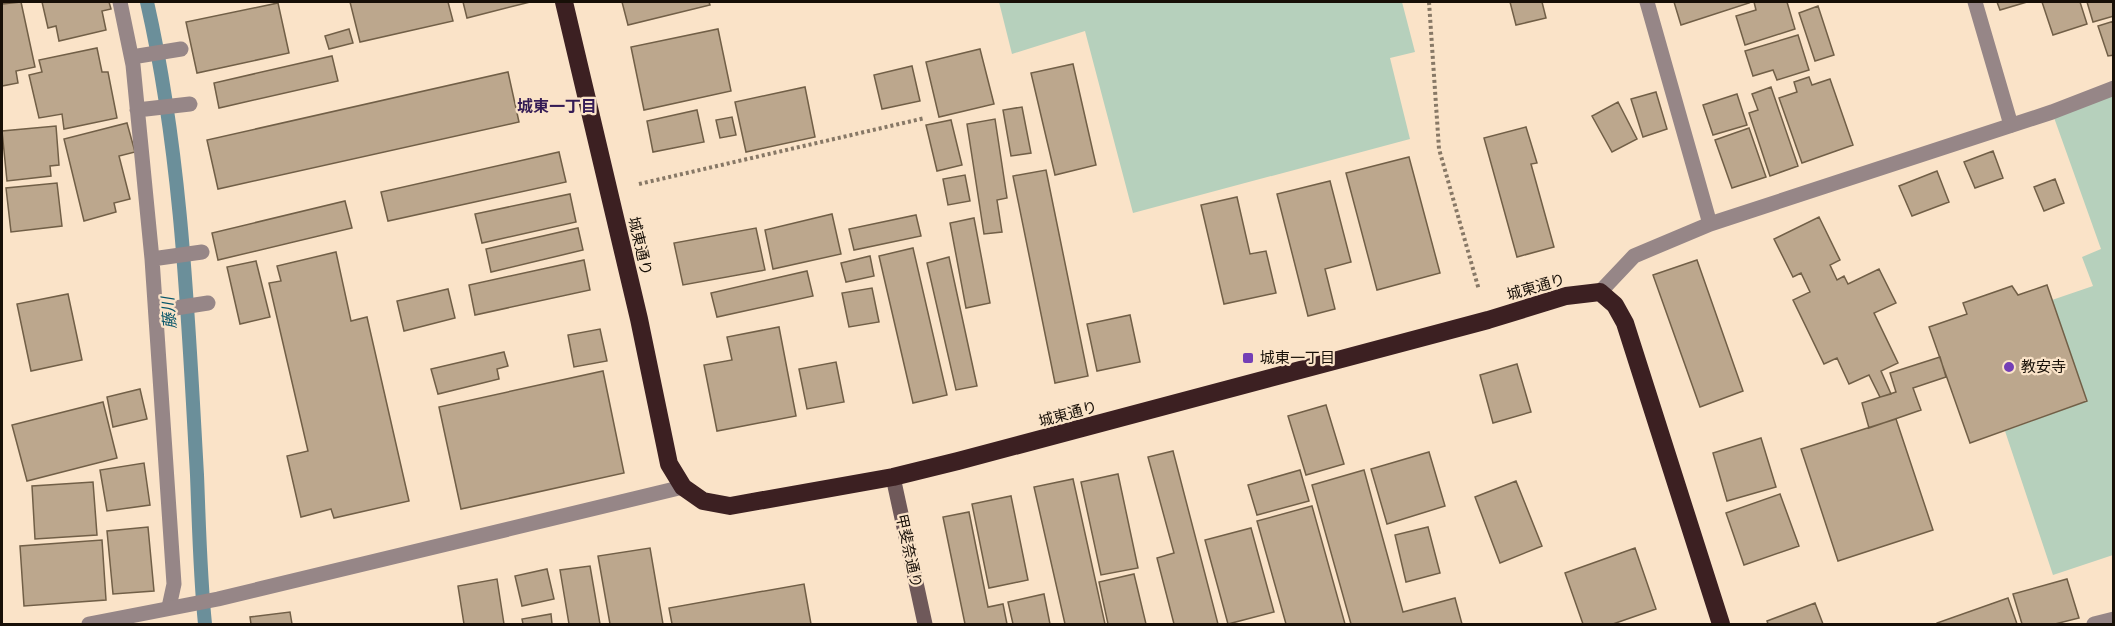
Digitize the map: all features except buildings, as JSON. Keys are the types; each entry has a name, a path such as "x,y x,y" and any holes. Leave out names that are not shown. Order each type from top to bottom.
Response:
{"highway":[{"name":"城東通り","path":"564,2 609,191 669,464 683,487 703,501 730,506 893,477 1488,320 1566,296 1600,292"},
{"path":"1600,292 1615,305 1626,323 1721,624"}],"street":[{"path":"120,2 136,56 143,109 160,310 175,606"},
{"path":"1647,2 1710,224"},
{"path":"1975,2 2011,125"},
{"path":"136,56 182,49"},
{"path":"1600,292 1634,256 1710,224 2011,125 2114,88"},
{"path":"143,109 190,104"},
{"path":"154,259 202,252"},
{"path":"160,310 208,303"},
{"name":"甲斐奈通り","path":"893,477 925,624"},
{"path":"89,624 218,599 683,487"},
{"path":"2094,624 2114,619"}],"path":[{"path":"1429,2 1439,149 1488,320"},
{"path":"609,191 925,118"}],"green space":[{"path":"999,2 1402,2 1415,52 1390,58 1410,139 1133,213 1085,31 1012,54"},
{"path":"2113,88 2113,555 2053,575 2005,431 2087,401 2052,300 2093,286 2082,257 2101,249 2052,112"}],"waterway":[{"name":"藤川","path":"147,2 168,119 182,237 205,624"}],"place":[{"name":"城東一丁目","path":"1248,358"},
{"name":"教安寺","path":"2009,367"}],"district":[{"name":"城東一丁目","path":"557,106"}]}
